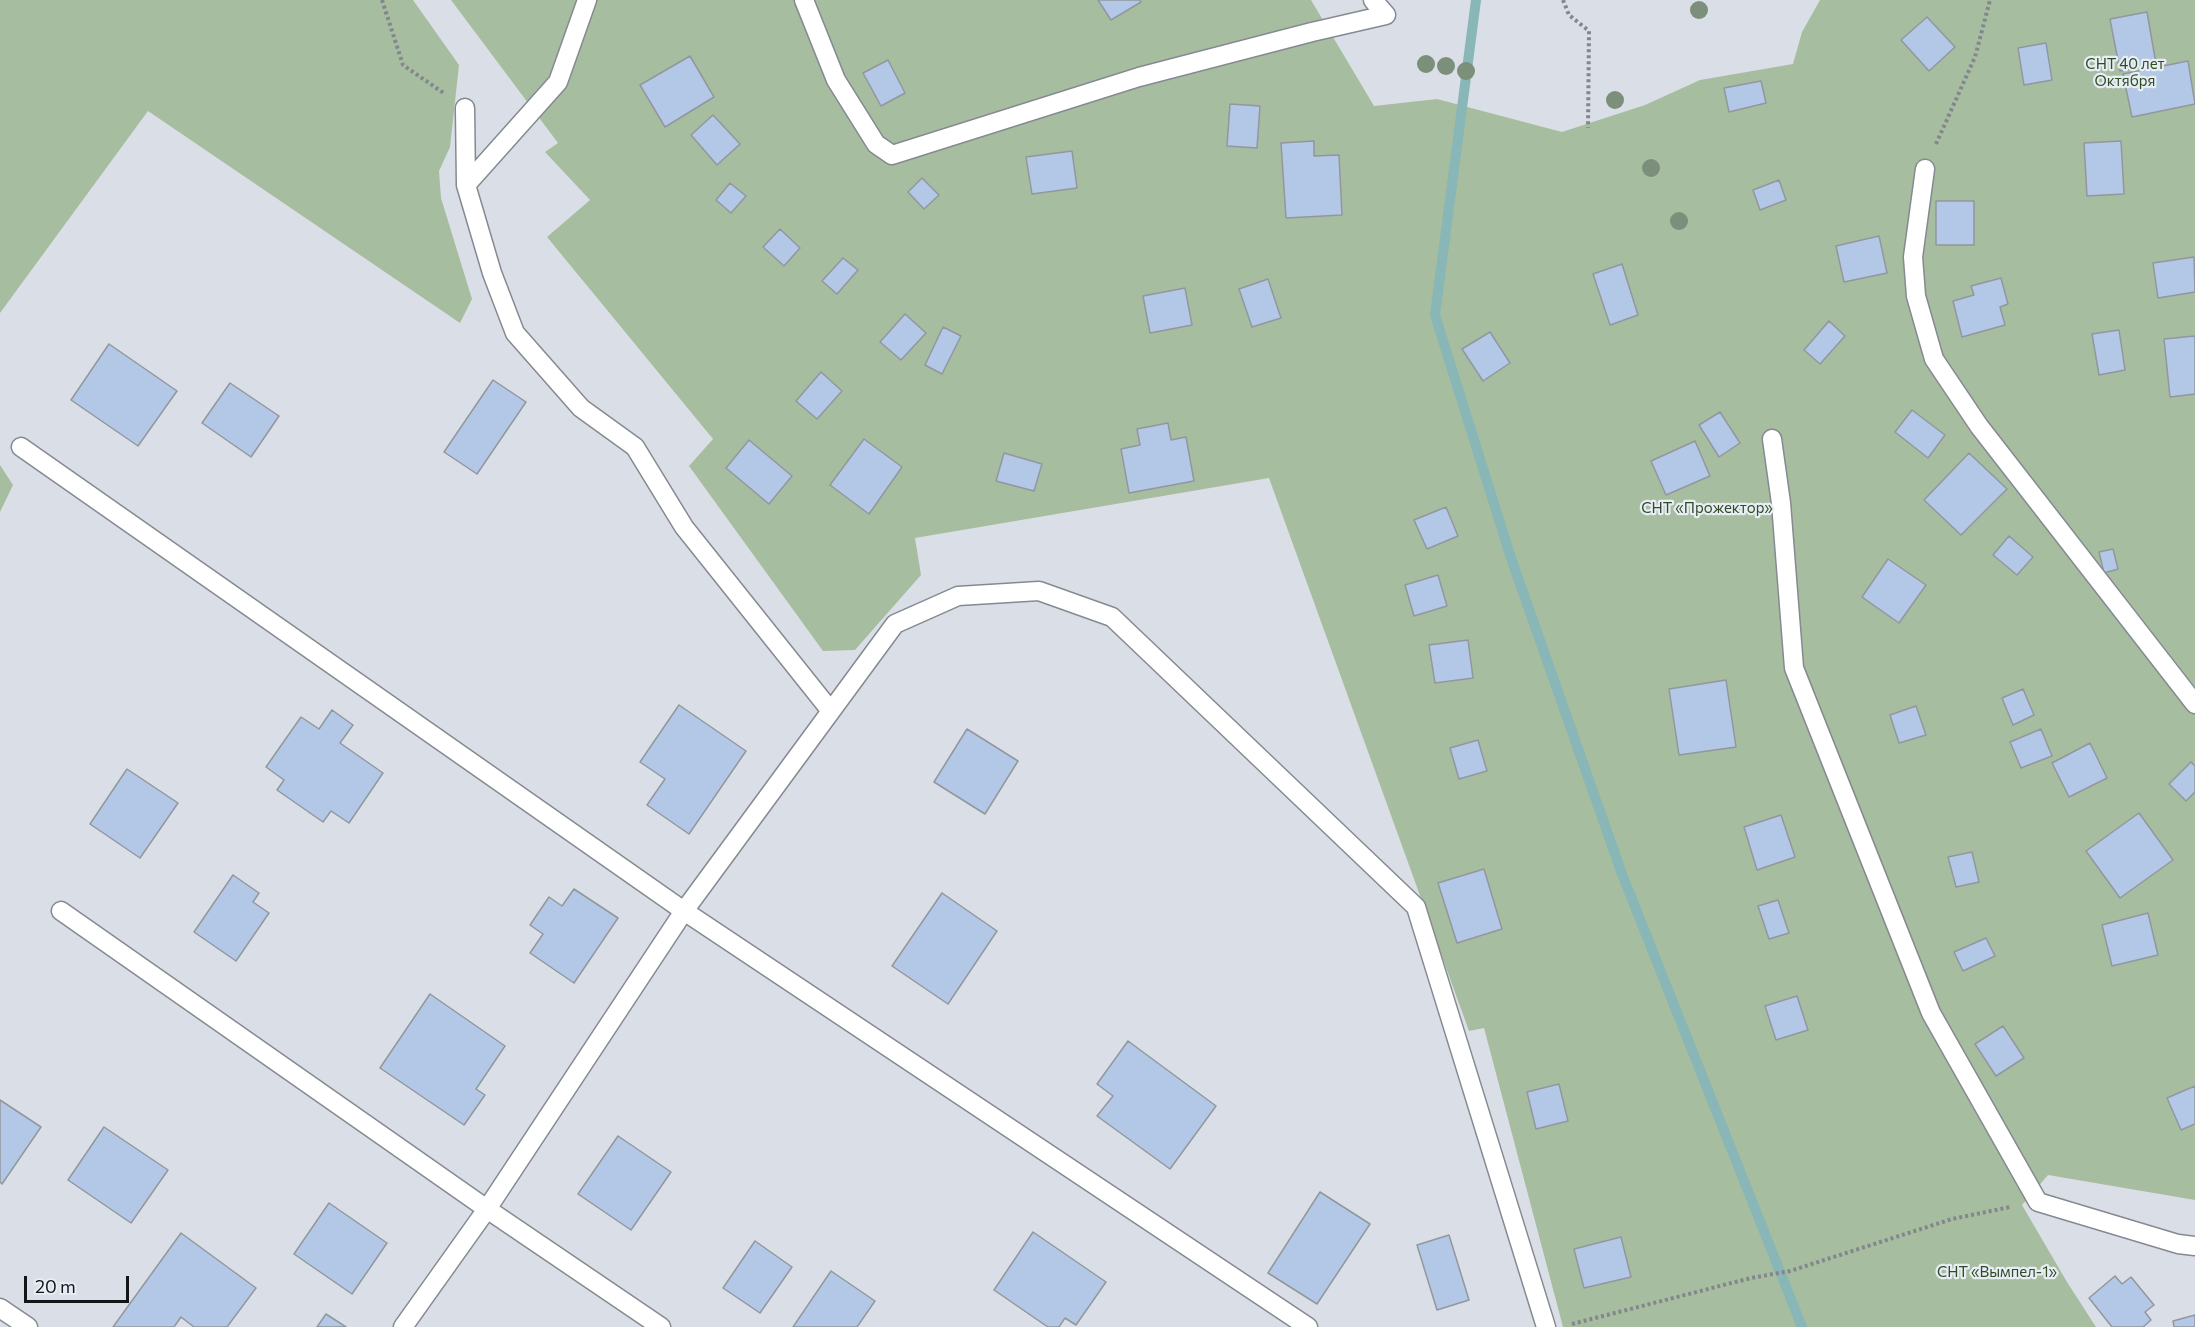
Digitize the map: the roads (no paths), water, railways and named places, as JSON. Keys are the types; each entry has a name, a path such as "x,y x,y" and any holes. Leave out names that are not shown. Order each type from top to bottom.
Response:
{"lane":[{"path":"466,185 558,82 586,0"},
{"path":"804,0 836,80 876,144 892,155 1139,77 1386,15 1373,0"},
{"path":"465,108 466,185 492,273 515,333 581,408 634,447 684,527 830,710"},
{"path":"1925,169 1913,256 1916,296 1934,359 1979,426 2195,704"},
{"path":"1772,439 1781,503 1794,668 1931,1013 2038,1202 2178,1244 2195,1245"},
{"path":"21,447 684,911 1308,1327"},
{"path":"403,1327 487,1209 684,911 895,624 958,596 1039,591 1112,617 1416,907 1546,1327"},
{"path":"61,911 487,1209 661,1327"},
{"path":"0,1308 28,1327"}],"waterway":[{"path":"1476,0 1435,315 1511,558 1622,874 1802,1327"}],"park label":[{"name":"СНТ 40 лет Октября","path":"2125,72"},
{"name":"СНТ «Прожектор»","path":"1707,508"},
{"name":"СНТ «Вымпел-1»","path":"1997,1272"}]}
